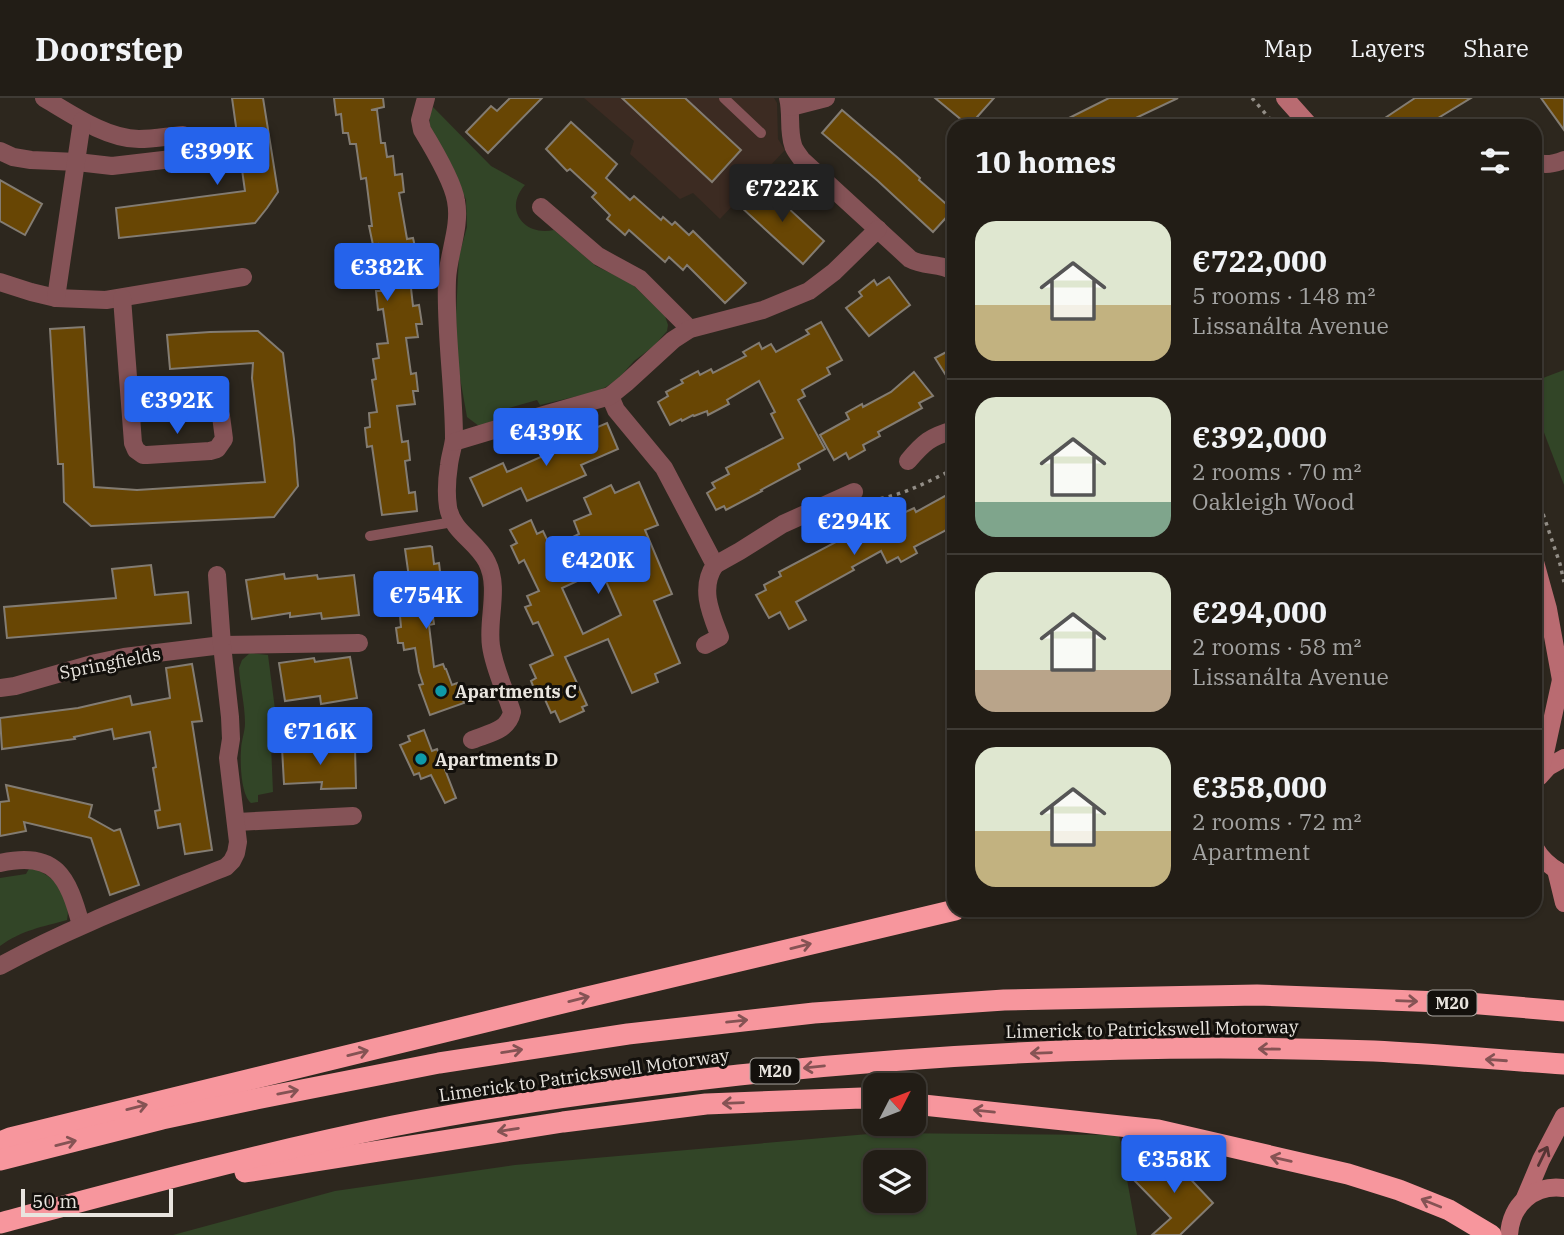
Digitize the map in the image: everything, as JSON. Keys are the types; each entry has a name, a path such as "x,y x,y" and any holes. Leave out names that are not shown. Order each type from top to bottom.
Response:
{"highway":[{"path":"0,1142 947,912"},
{"name":"Limerick to Patrickswell Motorway","path":"0,1160 242,1101 439,1063 628,1034 814,1013 1004,1000 1257,995 1468,1003 1564,1010"},
{"name":"Limerick to Patrickswell Motorway","path":"0,1224 233,1161 395,1126 570,1096 835,1065 995,1054 1164,1049 1375,1051 1564,1065"},
{"name":"M20","path":"0,1224 239,1173 563,1122 706,1104 863,1098"},
{"path":"926,1105 1158,1130 1348,1174 1399,1190 1449,1210 1491,1235"}],"main road":[{"path":"1285,98 1304,119"},
{"path":"1542,587 1562,684 1542,762"},
{"path":"1542,774 1564,758"},
{"path":"1542,858 1560,872 1564,904"},
{"path":"1509,1235 1511,1220 1525,1198 1564,1116"},
{"path":"1525,1198 1539,1190 1564,1188"}],"street":[{"path":"0,150 13,157 31,160 112,166 189,157 183,135 137,139 109,132 82,121 44,98"},
{"path":"426,98 420,120 422,130 453,188 457,207 447,282 447,341 454,442 449,466 448,510 453,522 480,551 488,564 492,580 490,644 512,712 506,726 472,740"},
{"path":"826,98 789,103 793,147 802,160 910,259 919,264 947,267"},
{"path":"56,298 82,121"},
{"path":"1542,164 1564,160"},
{"path":"541,207 598,256 640,279 690,329"},
{"path":"454,442 610,396 673,340 690,329 763,310 808,291 834,272 878,229"},
{"path":"0,282 56,298 106,300 243,277"},
{"path":"122,298 133,443 136,450 143,455 210,451 217,449 224,439 221,416 212,408 131,414"},
{"path":"610,396 628,426 664,468 715,565"},
{"path":"908,461 923,444 936,435 947,432"},
{"path":"705,645 720,637 708,599 710,572 715,565 783,524 854,492"},
{"path":"0,966 81,925 226,867 232,861 238,842 237,822 228,758 231,739 217,575"},
{"name":"Springfields","path":"0,688 124,657 222,645 359,643"},
{"path":"237,822 353,816"},
{"path":"0,863 10,860 37,860 54,868 67,884 81,925"}],"lane":[{"path":"724,98 761,133"},
{"path":"370,536 453,522"}],"path":[{"path":"1252,98 1270,119"},
{"path":"872,500 890,498 947,472"},
{"path":"1542,511 1564,582"}],"shaded area":[{"path":"584,98 774,98 777,103 778,139 785,150 720,219 693,193 680,199 630,154 634,141"}],"green space":[{"path":"433,107 491,166 525,185 516,203 520,219 526,225 543,231 554,230 596,266 631,283 665,316 667,331 654,346 606,387 540,405 537,400 495,412 495,420 479,426 467,417 457,361 456,315 459,256 467,227 466,200 430,127"},
{"path":"1564,370 1564,485 1542,427 1542,378"},
{"path":"250,653 268,655 276,717 271,745 273,792 258,795 258,802 251,803 245,793 241,770 245,723 239,668 242,660"},
{"path":"30,867 53,880 64,894 67,920 24,933 0,946 0,878 26,874"},
{"path":"863,1134 1119,1135 1137,1235 173,1235 335,1191 515,1165"}],"building":[{"path":"232,98 263,98 278,192 255,223 119,238 116,208 245,191"},
{"path":"334,98 383,98 384,107 371,110 377,110 381,143 385,143 387,157 393,156 395,175 402,174 404,192 399,193 407,239 413,238 417,256 411,257 414,269 409,270 413,306 419,305 422,324 416,324 418,337 406,338 411,374 416,373 418,391 413,391 415,404 397,406 402,442 408,441 410,460 405,461 409,493 415,492 417,511 382,515 372,446 367,447 365,428 370,427 369,413 377,412 372,380 376,379 373,359 379,358 377,344 388,343 383,309 378,310 376,291 382,291 380,277 384,276 378,244 373,245 369,226 372,226 366,178 361,179 356,144 350,144 348,133 343,133 341,114 336,115"},
{"path":"510,98 542,98 488,153 466,132 491,106 497,111"},
{"path":"622,98 685,98 741,150 712,182"},
{"path":"935,98 994,98 975,119 960,119"},
{"path":"1109,98 1178,98 1134,119 1067,119"},
{"path":"1415,98 1471,98 1436,119 1384,119"},
{"path":"1541,98 1564,98 1564,130"},
{"path":"842,110 947,205 947,217 933,232 822,133"},
{"path":"571,122 617,164 606,178 630,200 634,196 661,220 663,217 672,225 675,222 689,235 693,231 746,283 725,303 687,265 683,270 669,257 665,262 629,230 625,235 607,219 610,215 592,197 596,193 570,169 567,171 546,149"},
{"path":"0,180 42,204 25,235 0,221"},
{"path":"762,184 824,241 803,264 741,207"},
{"path":"889,277 910,305 869,336 846,308 862,296 859,292 874,280 877,285"},
{"path":"821,322 842,360 827,368 830,374 802,390 805,396 798,400 825,449 798,464 800,469 762,491 726,510 724,506 716,510 707,493 715,488 712,483 729,474 726,468 783,438 771,414 775,412 759,381 727,400 729,404 708,415 707,411 670,425 658,402 668,396 666,392 683,383 681,380 698,371 700,375 711,369 713,373 746,356 743,352 759,343 762,349 771,344 776,352 809,334 806,330"},
{"path":"84,327 94,487 137,490 265,482 252,378 253,363 170,369 167,335 258,331 283,353 298,486 274,517 91,526 64,502 63,464 58,464 50,329"},
{"path":"947,352 947,377 935,358"},
{"path":"914,372 933,396 919,403 922,408 878,432 880,436 863,445 865,450 849,459 846,453 834,460 820,435 849,419 846,413 891,392"},
{"path":"607,423 618,449 581,465 586,475 527,501 521,488 483,506 470,478 503,463 507,472 543,456 540,450"},
{"path":"639,482 658,525 645,530 672,594 654,601 680,663 655,674 658,682 632,693 608,639 565,657 587,705 582,707 584,711 560,722 555,711 551,713 543,695 538,698 531,681 536,678 530,665 553,655 538,622 533,624 525,607 531,605 527,596 539,591 524,560 519,563 511,546 517,543 510,530 531,520 537,534 543,531 551,548 579,534 574,521 591,514 584,498 611,485 615,493","holes":["601,570 621,615 583,634 562,588"]},
{"path":"947,495 947,530 914,547 917,553 901,562 898,557 887,563 881,551 852,567 854,570 796,602 806,620 789,629 780,612 769,618 756,595 766,590 764,585 781,576 779,572 838,541 836,538 853,529 855,533 865,527 871,537 900,521 897,516 914,508 916,512"},
{"path":"430,546 434,564 439,563 442,588 429,590 434,624 429,625 434,667 443,664 452,685 457,683 464,703 430,715 419,685 423,684 415,648 404,650 403,643 398,643 396,628 401,627 400,616 405,615 404,607 413,606 405,549"},
{"path":"151,565 155,595 188,592 191,623 7,638 4,607 116,598 112,569"},
{"path":"284,574 285,579 317,575 318,579 354,575 359,615 322,619 321,613 290,617 290,613 252,619 246,580"},
{"path":"350,657 357,698 321,704 320,696 285,701 279,663"},
{"path":"192,664 202,721 192,722 212,850 185,854 180,824 158,828 155,811 160,810 150,732 114,739 112,729 74,737 75,739 2,749 0,718 78,708 130,696 132,705 170,698 166,668"},
{"name":"Apartments D","path":"424,730 432,751 437,749 456,798 445,803 431,775 421,779 419,773 414,775 400,745 410,741 408,736"},
{"path":"320,746 320,749 355,748 356,788 321,789 322,782 284,784 282,748"},
{"path":"6,785 92,805 89,817 114,831 120,829 139,885 110,895 91,838 24,822 26,831 0,836 0,802 9,801"},
{"path":"1168,1152 1213,1203 1180,1235 1152,1235 1171,1218 1135,1181"}],"place":[{"name":"Apartments C","path":"441,691"},
{"name":"Apartments D","path":"421,759"}]}
